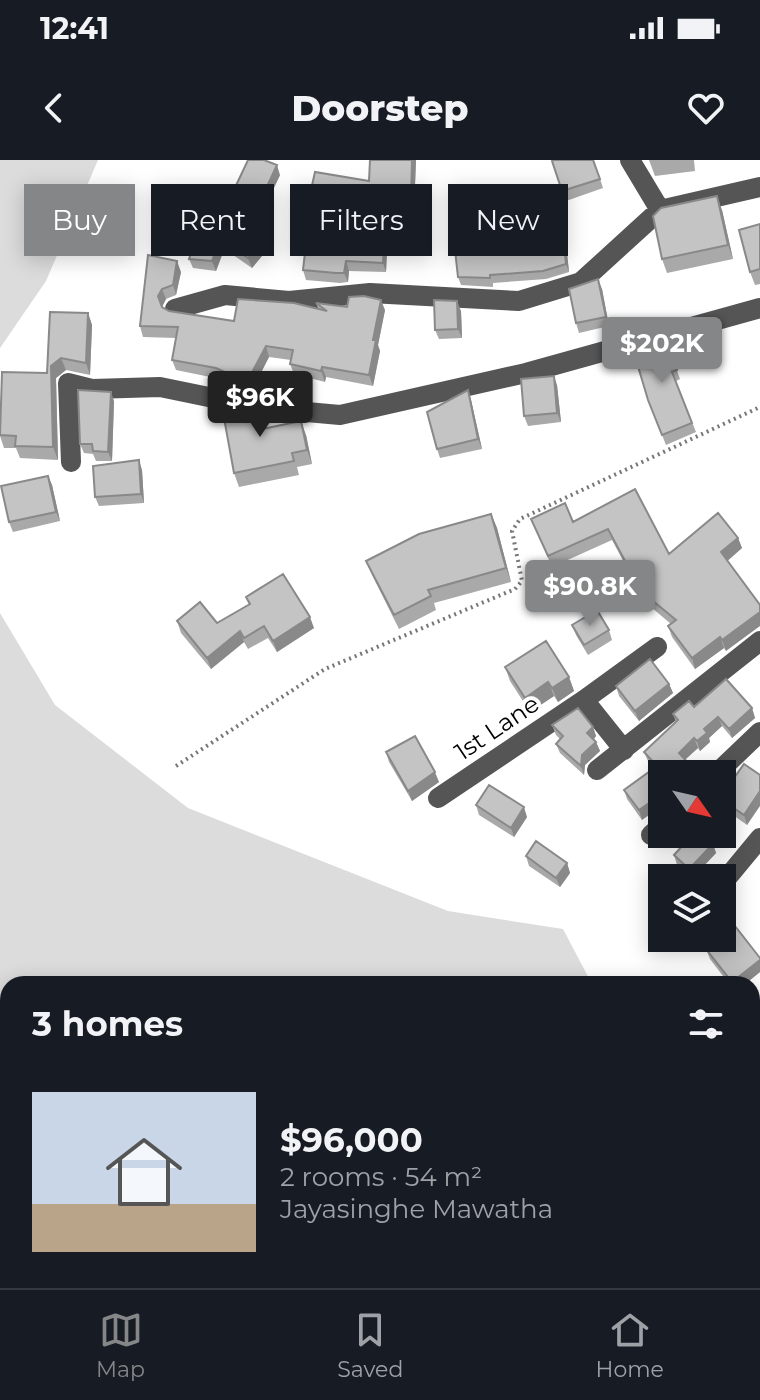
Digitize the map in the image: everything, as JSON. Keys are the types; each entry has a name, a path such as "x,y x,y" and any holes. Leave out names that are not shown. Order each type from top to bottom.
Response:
{"street":[{"path":"630,160 660,210"},
{"path":"175,309 225,295 289,301 370,293 519,301 581,282 660,210 760,187"},
{"path":"71,462 68,383 92,389 160,387 262,408 340,415 526,373 760,308"},
{"path":"597,770 760,641"},
{"name":"1st Lane","path":"438,798 657,647"},
{"path":"584,700 624,750"},
{"path":"731,760 760,732"},
{"path":"736,867 760,838"}],"path":[{"path":"176,766 325,669 515,589 522,581 512,531 520,519 760,407"}],"shaded area":[{"path":"0,160 98,160 88,184 24,184 24,256 57,256 46,281 0,348"},
{"path":"0,613 55,705 188,808 448,911 563,929 588,976 0,976"}],"building":[{"path":"248,160 264,160 277,165 268,184 237,184"},
{"path":"370,160 412,160 411,184 312,184 315,172 369,181"},
{"path":"593,160 600,179 568,189 568,184 560,184 552,161"},
{"path":"717,196 728,245 662,259 653,216 661,208"},
{"path":"760,224 760,269 750,272 739,230"},
{"path":"148,255 177,261 173,285 162,289 158,296 162,307 169,311 234,321 238,299 294,303 327,311 316,303 347,307 349,297 381,300 369,375 322,367 321,371 290,364 293,350 266,346 247,382 216,368 172,360 178,327 140,326"},
{"path":"190,256 214,256 212,261 189,259"},
{"path":"305,256 383,256 383,263 346,261 344,273 303,270"},
{"path":"456,256 565,256 566,264 543,271 490,275 490,278 458,277"},
{"path":"598,279 606,317 576,323 569,289"},
{"path":"434,300 457,301 458,329 435,330"},
{"path":"50,312 88,313 86,363 61,358 51,366 53,447 15,446 16,436 0,435 2,372 47,373"},
{"path":"665,337 677,370 672,372 692,423 662,435 632,346"},
{"path":"554,376 557,413 524,416 521,379"},
{"path":"78,390 111,392 108,452 93,451 92,444 80,444"},
{"path":"468,390 478,439 437,449 427,412"},
{"path":"238,404 258,407 262,429 301,421 307,450 292,453 294,461 234,473 222,407"},
{"path":"139,460 141,494 95,497 93,466"},
{"path":"48,476 56,512 9,522 1,486"},
{"path":"635,489 669,554 718,513 738,538 721,552 760,605 760,612 692,658 668,626 676,620 641,591 608,529 548,556 531,519 565,503 573,522"},
{"path":"491,514 506,568 428,590 431,596 394,615 366,561 419,534"},
{"path":"283,574 310,617 273,641 264,626 244,638 240,631 207,658 177,621 200,602 217,623 250,604 246,597"},
{"path":"597,610 609,630 584,645 572,625"},
{"path":"546,641 569,677 552,688 548,682 525,698 505,667"},
{"path":"650,659 669,684 635,711 616,686"},
{"path":"726,679 752,708 729,729 718,717 704,729 707,733 697,741 694,738 679,753 685,760 651,760 644,752 678,720 673,714 689,701 694,707"},
{"path":"578,708 593,727 587,733 596,742 582,755 581,766 556,744 563,736 552,725"},
{"path":"415,736 435,772 408,791 386,752"},
{"path":"744,764 760,775 760,791 744,815 736,810 736,775"},
{"path":"648,773 648,804 639,810 624,790"},
{"path":"489,785 524,807 511,828 476,805"},
{"path":"536,841 567,863 556,878 526,856"},
{"path":"680,848 709,848 694,864 684,864 674,855"},
{"path":"736,927 760,960 740,976 727,976 708,952 736,952"}]}
